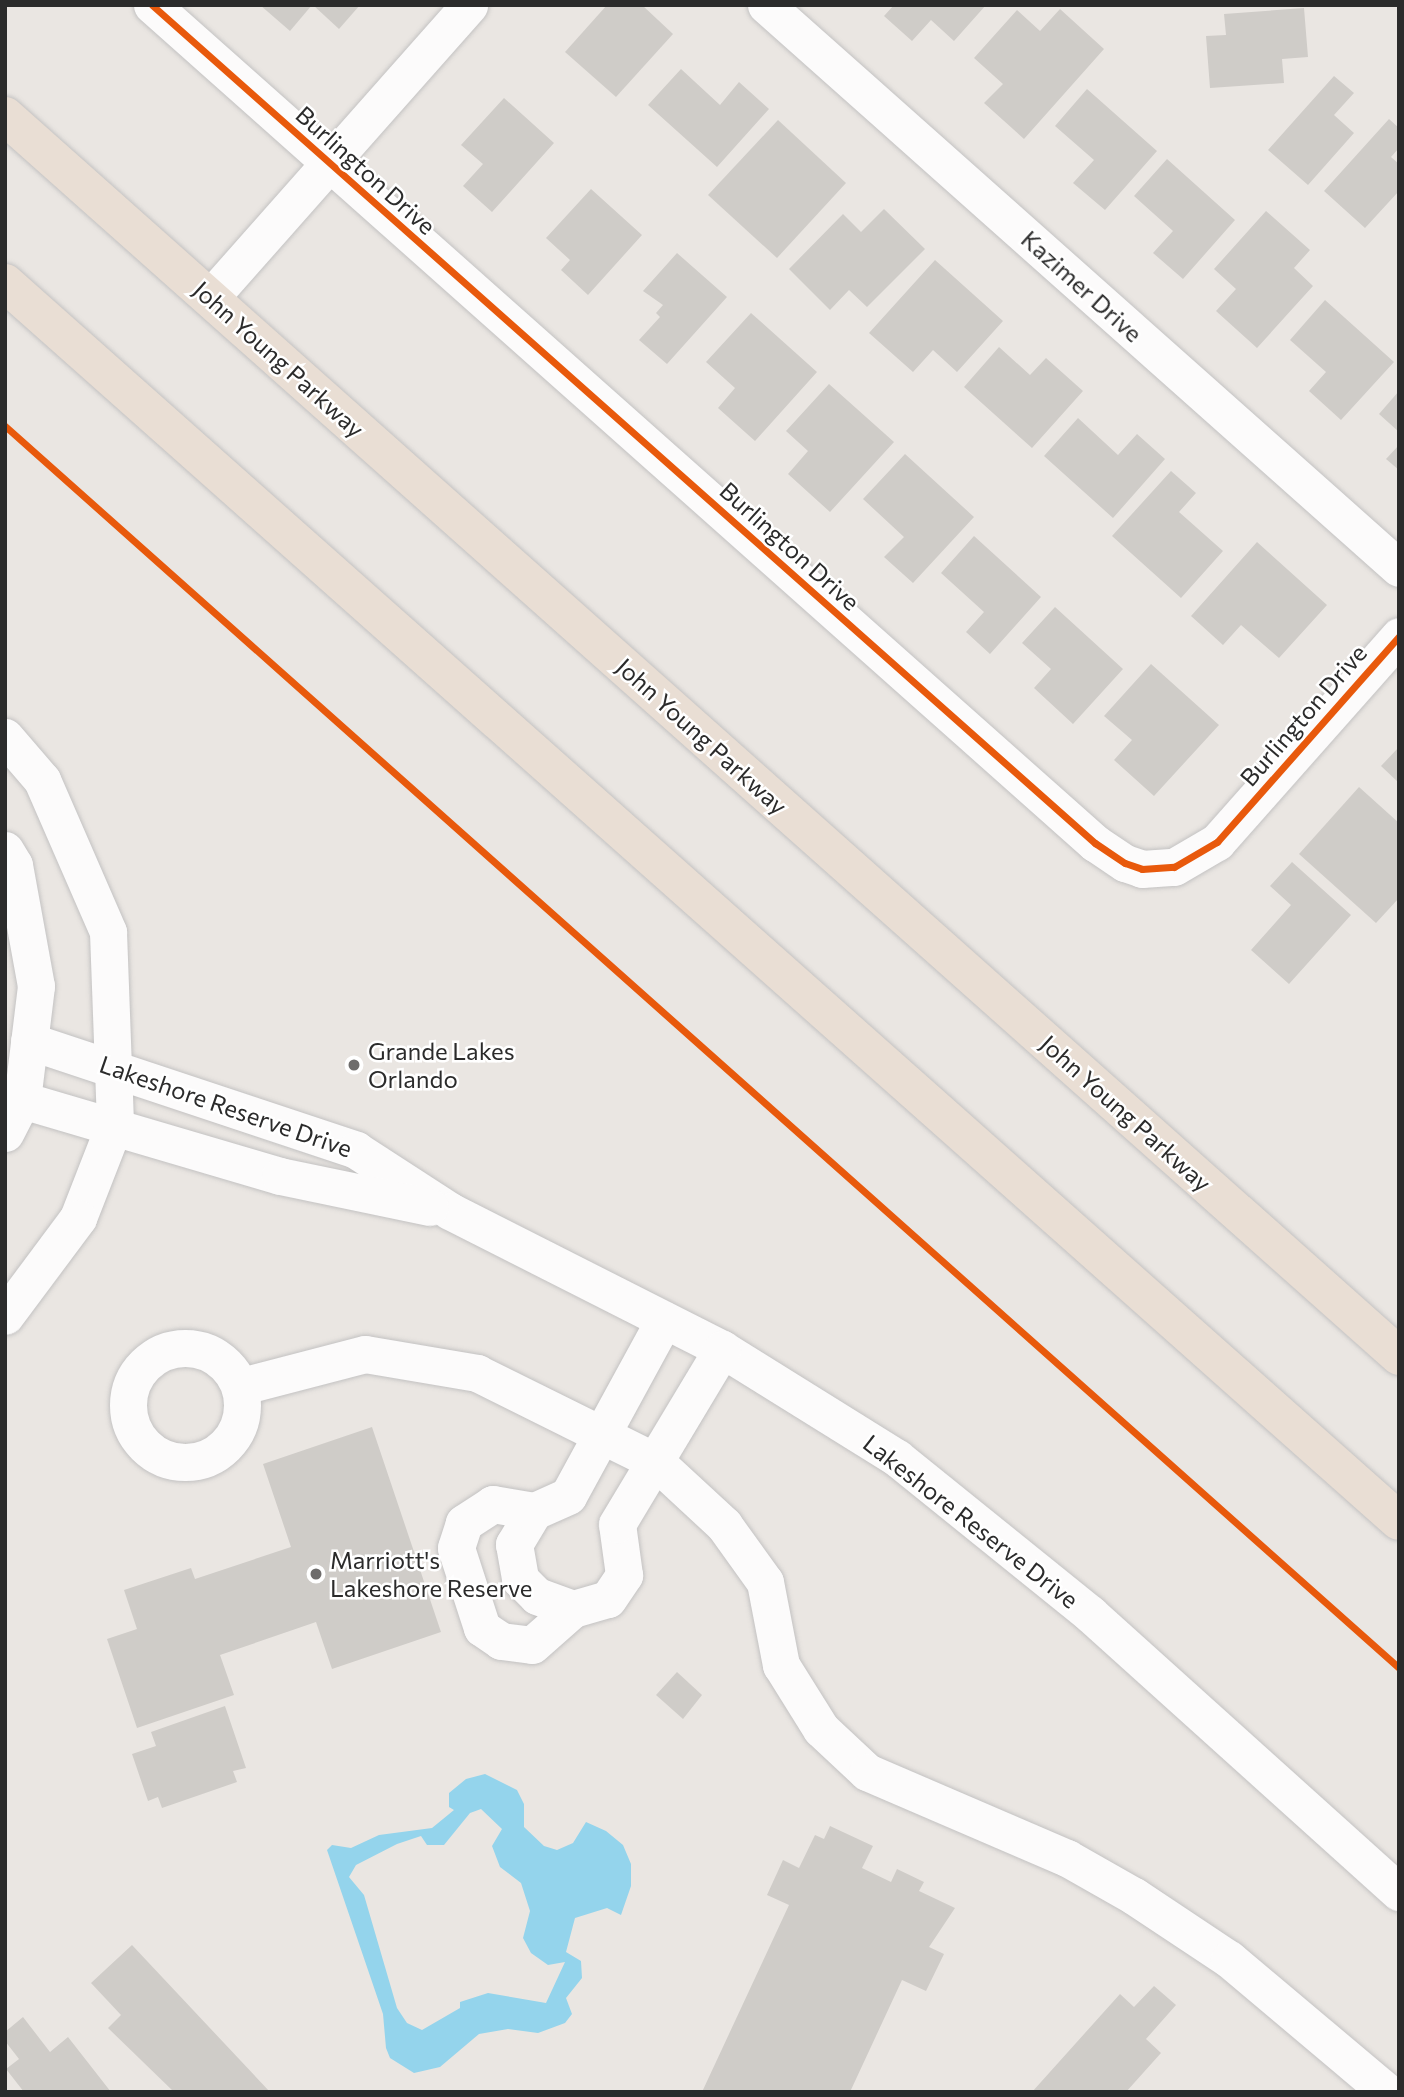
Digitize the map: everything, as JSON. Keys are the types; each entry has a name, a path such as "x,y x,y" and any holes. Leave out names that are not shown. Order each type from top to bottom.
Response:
{"highway":[{"name":"John Young Parkway","path":"5,116 1399,1356"},
{"path":"5,283 1399,1521"}],"street":[{"name":"Burlington Drive","path":"152,5 1095,842 1125,863 1142,869 1174,867 1217,842 1399,636"},
{"path":"210,298 469,5"},
{"name":"Kazimer Drive","path":"766,5 1399,568"},
{"path":"5,737 42,780 107,932 115,1123 78,1218 5,1316"},
{"path":"5,850 14,865 36,986 22,1100 5,1133"},
{"name":"Lakeshore Reserve Drive","path":"29,1041 113,1066 356,1150 450,1212 722,1349 897,1458 1090,1614 1399,1892"},
{"name":"Lakeshore Reserve Drive","path":"22,1100 115,1123 281,1176 450,1212"},
{"path":"664,1320 599,1433 568,1496 534,1511 493,1504 464,1523 456,1548 482,1628 501,1641 532,1645 573,1609 608,1599 624,1575 617,1524 722,1349"},
{"path":"242,1386 365,1354 477,1373 656,1462 724,1525 765,1582 781,1665 821,1729 867,1772 1067,1858 1134,1896 1229,1959 1387,2092"},
{"path":"534,1511 514,1544 520,1579 537,1596 573,1609"}],"water":[{"path":"485,1774 517,1790 524,1804 524,1827 544,1846 557,1850 573,1843 586,1822 606,1831 623,1845 631,1864 631,1886 621,1915 607,1908 575,1918 566,1952 581,1961 582,1978 566,1998 572,2014 565,2023 538,2033 508,2029 479,2034 440,2067 414,2073 390,2058 386,2048 383,2014 327,1850 332,1845 351,1848 379,1835 432,1828 454,1810 449,1807 449,1793 466,1779","holes":["481,1809 502,1829 492,1846 500,1867 521,1883 530,1911 523,1938 531,1953 548,1965 565,1962 546,2003 488,1993 460,2002 460,2008 422,2030 407,2023 397,2008 364,1895 349,1877 356,1865 397,1844 421,1836 427,1845 444,1845 470,1813"]}],"building":[{"path":"260,5 312,5 290,31"},
{"path":"313,5 360,5 339,29"},
{"path":"607,5 642,5 673,34 616,97 565,52"},
{"path":"894,5 986,5 954,41 931,20 912,41 884,16"},
{"path":"1304,8 1308,57 1282,59 1284,83 1210,88 1206,36 1226,35 1224,14"},
{"path":"1060,9 1104,49 1024,139 984,103 1003,84 974,58 1017,10 1040,31"},
{"path":"681,69 720,105 739,82 769,109 717,167 648,105"},
{"path":"1334,76 1354,93 1334,115 1354,133 1308,185 1268,150"},
{"path":"1087,89 1157,151 1105,210 1073,183 1094,160 1055,126"},
{"path":"504,98 554,143 492,212 463,186 483,164 461,145"},
{"path":"1389,119 1399,128 1399,148 1391,157 1399,164 1399,191 1365,228 1324,191"},
{"path":"778,120 846,183 777,258 708,195"},
{"path":"1167,159 1235,220 1183,279 1153,253 1173,231 1134,196"},
{"path":"591,189 642,235 588,295 561,270 570,260 546,238"},
{"path":"884,209 925,249 867,307 849,290 830,310 789,269 843,214 861,232"},
{"path":"1266,211 1310,250 1294,268 1313,286 1257,348 1216,311 1236,289 1214,269"},
{"path":"677,253 727,297 667,364 639,340 660,317 656,313 663,305 643,291"},
{"path":"935,260 1003,321 957,372 933,350 913,372 869,333"},
{"path":"1325,300 1394,362 1341,420 1309,391 1326,372 1290,340"},
{"path":"751,313 817,372 755,441 718,408 735,388 706,362"},
{"path":"999,347 1030,375 1046,358 1083,391 1032,448 964,387"},
{"path":"829,384 894,442 830,512 788,474 808,451 786,431"},
{"path":"1399,391 1399,432 1379,414"},
{"path":"1078,418 1118,455 1137,434 1165,459 1113,518 1044,456"},
{"path":"1399,445 1399,470 1386,459"},
{"path":"905,454 974,517 913,583 884,557 904,537 863,499"},
{"path":"1171,471 1196,493 1179,512 1223,551 1181,598 1112,536"},
{"path":"974,536 1041,597 990,654 966,632 984,612 941,573"},
{"path":"1257,542 1327,605 1279,658 1241,625 1223,645 1191,616"},
{"path":"1055,607 1123,669 1073,724 1034,688 1051,669 1022,643"},
{"path":"1151,664 1219,725 1154,796 1114,760 1132,740 1104,716"},
{"path":"1399,747 1399,783 1381,766"},
{"path":"1359,787 1399,823 1399,898 1376,923 1299,854"},
{"path":"1292,862 1351,915 1289,984 1251,950 1291,905 1270,886"},
{"name":"Marriott's Lakeshore Reserve","path":"372,1427 441,1632 332,1669 316,1622 220,1655 234,1695 137,1728 107,1639 137,1629 124,1590 191,1568 195,1579 291,1547 263,1464"},
{"path":"677,1672 702,1695 683,1719 656,1695"},
{"path":"225,1706 246,1768 233,1771 237,1782 162,1808 158,1797 148,1801 132,1754 156,1746 151,1732"},
{"path":"830,1826 873,1846 862,1868 891,1882 897,1869 924,1882 919,1891 955,1908 929,1947 944,1954 926,1991 902,1980 850,2092 702,2092 789,1905 767,1895 783,1860 799,1868 815,1835 824,1839"},
{"path":"132,1945 270,2092 174,2092 108,2028 121,2015 91,1983"},
{"path":"1154,1986 1176,2005 1146,2039 1161,2053 1126,2092 1032,2092 1120,1994 1134,2007"},
{"path":"23,2017 50,2052 68,2037 111,2092 24,2092 6,2069 19,2059 5,2041 5,2032"}],"cycle path":[{"path":"152,5 1095,843 1125,863 1142,869 1174,867 1217,842 1399,636"},
{"path":"5,426 1399,1668"}],"place":[{"name":"Grande Lakes Orlando","path":"354,1065"},
{"name":"Marriott's Lakeshore Reserve","path":"316,1574"}]}
